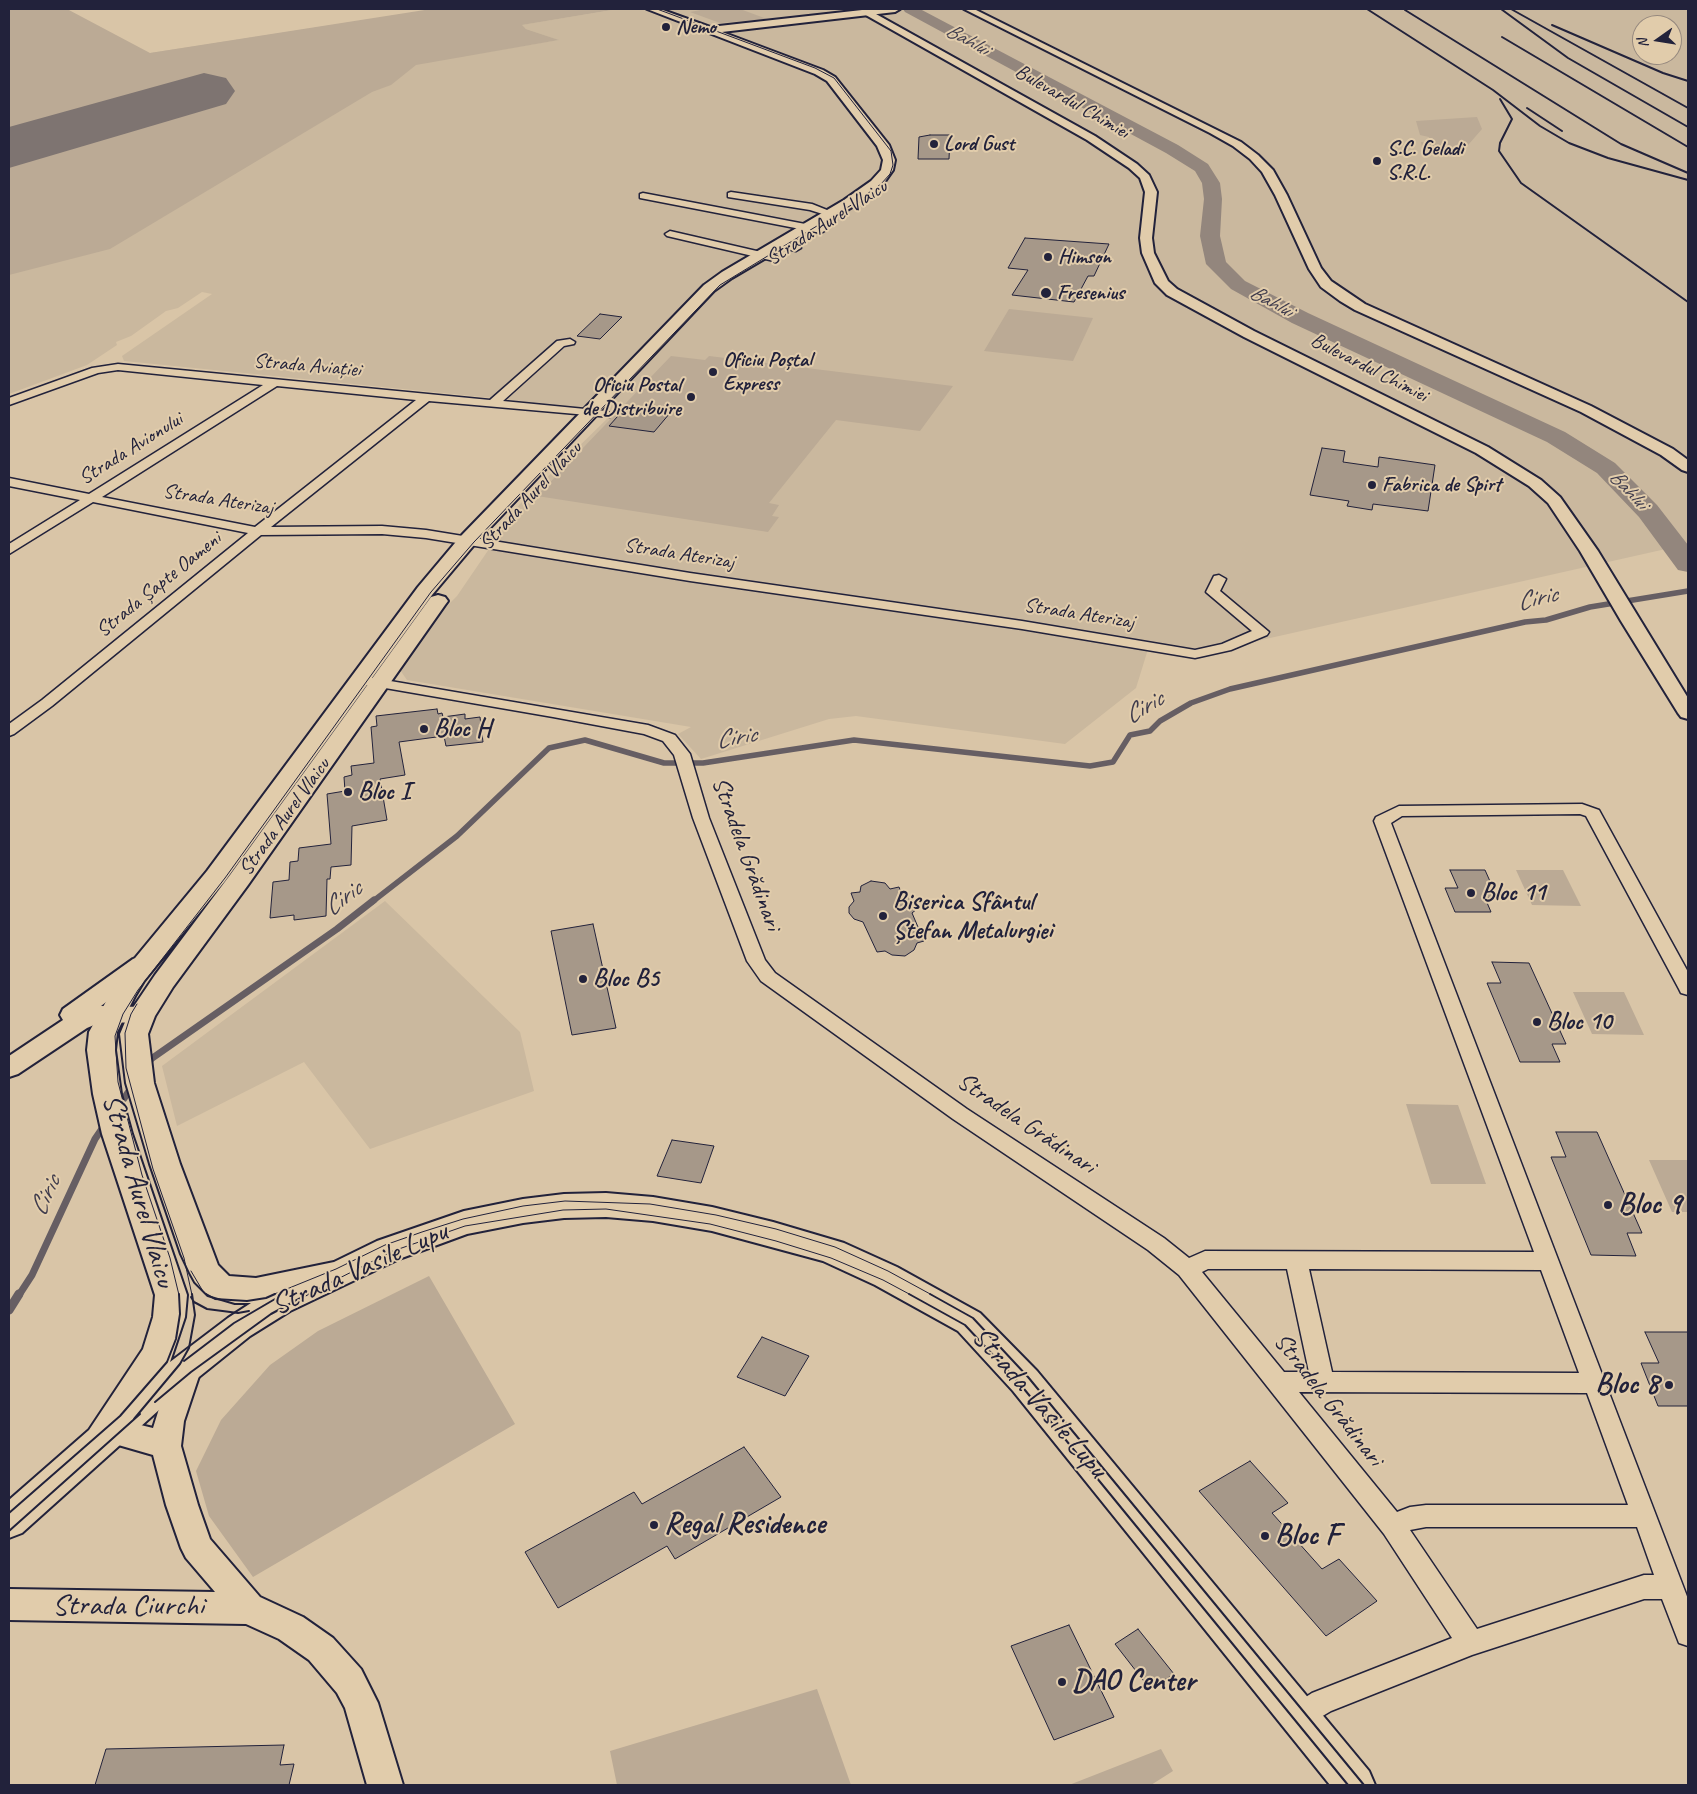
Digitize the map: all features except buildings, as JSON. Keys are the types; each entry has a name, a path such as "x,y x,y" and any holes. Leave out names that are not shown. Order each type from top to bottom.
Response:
{"main road":[{"name":"Strada Aurel Vlaicu","path":"335,1274 256,1291 235,1290 219,1286 206,1273 197,1254 165,1164 140,1083 134,1034 142,1015 164,981 245,872 370,682 425,591 476,542 598,414 722,292 815,229 860,206 898,176 902,163 898,149 842,77 825,68 652,9"},
{"name":"Strada Aurel Vlaicu","path":"666,9 713,30 819,72 831,79 882,145 889,160 887,170 881,179 832,214 815,229"},
{"path":"713,30 895,9"},
{"name":"Strada Aurel Vlaicu","path":"106,1436 158,1353 169,1317 171,1295 117,1134 107,1094 101,1050 103,1032 122,995 151,956 370,682"},
{"name":"Strada Vasile Lupu","path":"9,1522 187,1367 239,1328 279,1302 388,1250 464,1223 523,1211 564,1206 653,1209 712,1219 834,1252 886,1276 969,1322 1025,1381 1355,1785"}],"street":[{"name":"Bulevardul Chimiei","path":"968,9 1214,131 1237,144 1254,157 1267,170 1281,195 1315,270 1326,284 1345,298 1360,307 1586,409 1667,452 1688,467"},
{"name":"Bulevardul Chimiei","path":"867,12 1091,138 1133,166 1150,185 1151,192 1146,238 1148,253 1162,283 1172,292 1203,310 1482,450 1529,479 1554,500 1589,551 1608,585 1688,713"},
{"path":"731,195 812,207 832,214"},
{"path":"643,196 815,229"},
{"path":"670,234 781,251"},
{"path":"494,403 561,343 570,342"},
{"name":"Strada Aviației","path":"9,402 107,367 118,367 598,414"},
{"name":"Strada Avionului","path":"9,550 275,382"},
{"name":"Strada Șapte Oameni","path":"9,731 47,703 258,531 428,396"},
{"name":"Strada Aterizaj","path":"10,483 258,531 382,530 476,542 690,577 1022,625 1195,654 1226,647 1262,632 1213,592 1219,579"},
{"name":"Stradela Grădinari","path":"370,682 648,730 669,738 685,764 701,818 756,961 768,977 960,1114 1156,1244 1187,1269 1393,1526 1470,1643"},
{"path":"1688,989 1593,813 1582,809 1399,811 1382,821 1688,1634"},
{"name":"Strada Aurel Vlaicu","path":"38,1049 58,1025 151,956"},
{"name":"Strada Aurel Vlaicu","path":"9,1068 78,1022 99,1014 142,1015"},
{"path":"38,1049 70,1037 82,1035 95,1040 101,1050"},
{"path":"1187,1269 1205,1260 1549,1261"},
{"path":"1296,1260 1323,1383"},
{"name":"Strada Ciurchi","path":"187,1367 169,1421 166,1446 196,1548 218,1571 248,1608"},
{"path":"1279,1382 1594,1383"},
{"path":"106,1436 129,1434 166,1446"},
{"path":"1393,1526 1410,1518 1426,1516 1645,1516"},
{"path":"1299,1717 1322,1702 1470,1643 1644,1587 1670,1586"},
{"name":"Strada Ciurchi","path":"9,1605 248,1608 291,1628 322,1649 349,1681 361,1703 385,1785"}],"shaded area":[{"path":"9,9 67,9 150,53 431,9 618,9 522,25 526,29 559,40 416,65 391,85 372,92 110,249 9,275"},
{"path":"437,9 416,64 558,40 526,29 521,25 618,9 1688,9 1688,544 1199,654 1149,646 1136,688 1065,744 856,716 829,719 701,759 678,734 691,727 407,680 393,660 457,596 519,505 613,413 493,398 124,361 122,356 212,294 202,292 178,308 166,311 131,336 116,342 117,345 87,365 9,394 9,93 150,53"},
{"path":"706,9 740,9 767,19 720,23 690,12"},
{"path":"1477,117 1482,129 1462,152 1422,147 1421,142 1430,143 1429,137 1420,135 1416,121"},
{"path":"1009,309 1093,318 1073,361 984,351"},
{"path":"671,356 705,360 709,356 953,386 920,431 836,420 769,503 779,505 772,516 779,517 768,532 537,496"},
{"path":"1516,870 1563,870 1581,906 1532,905"},
{"path":"385,901 520,1032 534,1091 370,1149 304,1062 177,1126 162,1066"},
{"path":"1573,992 1624,992 1644,1035 1592,1034"},
{"path":"1406,1104 1458,1105 1486,1184 1431,1184"},
{"path":"1649,1160 1688,1160 1688,1212 1672,1212"},
{"path":"429,1276 515,1424 253,1577 209,1516 196,1471 221,1420 270,1365 318,1331"},
{"path":"817,1689 851,1785 617,1785 610,1751"},
{"path":"1161,1749 1173,1771 1151,1785 1069,1785"}],"waterway":[{"name":"Bahlui","path":"910,9 1172,149 1202,168 1211,183 1213,199 1210,236 1216,264 1238,285 1300,318 1556,437 1606,468 1648,511 1688,564"},
{"name":"Ciric","path":"372,902 457,836 549,748 585,740 664,763 703,763 854,740 1090,766 1113,762 1130,735 1150,731 1160,721 1191,703 1230,689 1525,622 1546,620 1590,607 1688,591"},
{"name":"Ciric","path":"147,1066 151,1059 337,929 374,900"},
{"name":"Ciric","path":"118,1107 134,1084"},
{"name":"Ciric","path":"19,1295 32,1275 95,1139 106,1123"},
{"name":"Ciric","path":"9,1310 19,1294"}],"runway":[{"path":"9,148 204,91"}],"tram line":[{"path":"179,1295 170,1258 142,1175 118,1082 115,1036 123,1014 138,990 225,878 431,592 474,542 720,285 853,204 881,184 890,174 893,165 891,151 834,78 815,68 657,9"},
{"path":"137,1004 131,1014 125,1033 126,1068 153,1169 184,1258 192,1295"},
{"path":"272,1295 336,1269 385,1245 422,1232 463,1219 523,1206 565,1201 650,1204 716,1215 776,1229 835,1247 888,1271 932,1295"},
{"path":"306,1295 393,1251 465,1226 563,1210 606,1209 710,1224 776,1241 831,1258 883,1280 911,1295"},
{"path":"191,1271 206,1294"},
{"path":"9,1513 120,1416 167,1362 176,1339 180,1314 179,1294"},
{"path":"192,1294 193,1300"},
{"path":"206,1294 215,1299 247,1301 266,1298 275,1294"},
{"path":"155,1402 191,1372 271,1314 308,1294"},
{"path":"909,1294 965,1325 1020,1384 1348,1785"},
{"path":"930,1294 973,1318 1028,1377 1364,1785"},
{"path":"184,1361 234,1323 275,1299"},
{"path":"134,1419 180,1364 189,1348 195,1315 193,1300"},
{"path":"193,1300 207,1309 238,1313 249,1311"},
{"path":"9,1531 140,1414"}],"railway":[{"path":"1367,9 1493,90 1540,126 1569,143 1608,158 1688,180"},
{"path":"1501,9 1568,58 1688,127"},
{"path":"1511,9 1688,108"},
{"path":"1405,10 1621,144 1688,173"},
{"path":"1552,25 1663,73 1688,81"},
{"path":"1502,37 1688,147"},
{"path":"1500,99 1512,119 1500,143 1499,151 1521,183 1688,302"},
{"path":"1527,108 1562,131"}],"place":[{"name":"Nemo","path":"666,27"},
{"name":"Lord Gust","path":"934,144"},
{"name":"S.C. Geladi S.R.L.","path":"1377,161"},
{"name":"Himson","path":"1048,257"},
{"name":"Fresenius","path":"1046,293"},
{"name":"Oficiu Poștal Express","path":"713,372"},
{"name":"Oficiu Postal de Distribuire","path":"691,397"},
{"name":"Fabrica de Spirt","path":"1372,485"},
{"name":"Bloc H","path":"424,729"},
{"name":"Bloc I","path":"348,792"},
{"name":"Bloc 11","path":"1471,893"},
{"name":"Biserica Sfântul Ștefan Metalurgiei","path":"883,916"},
{"name":"Bloc B5","path":"583,979"},
{"name":"Bloc 10","path":"1537,1022"},
{"name":"Bloc 9","path":"1608,1205"},
{"name":"Bloc 8","path":"1669,1385"},
{"name":"Regal Residence","path":"654,1525"},
{"name":"Bloc F","path":"1265,1536"},
{"name":"DAO Center","path":"1062,1682"}]}
